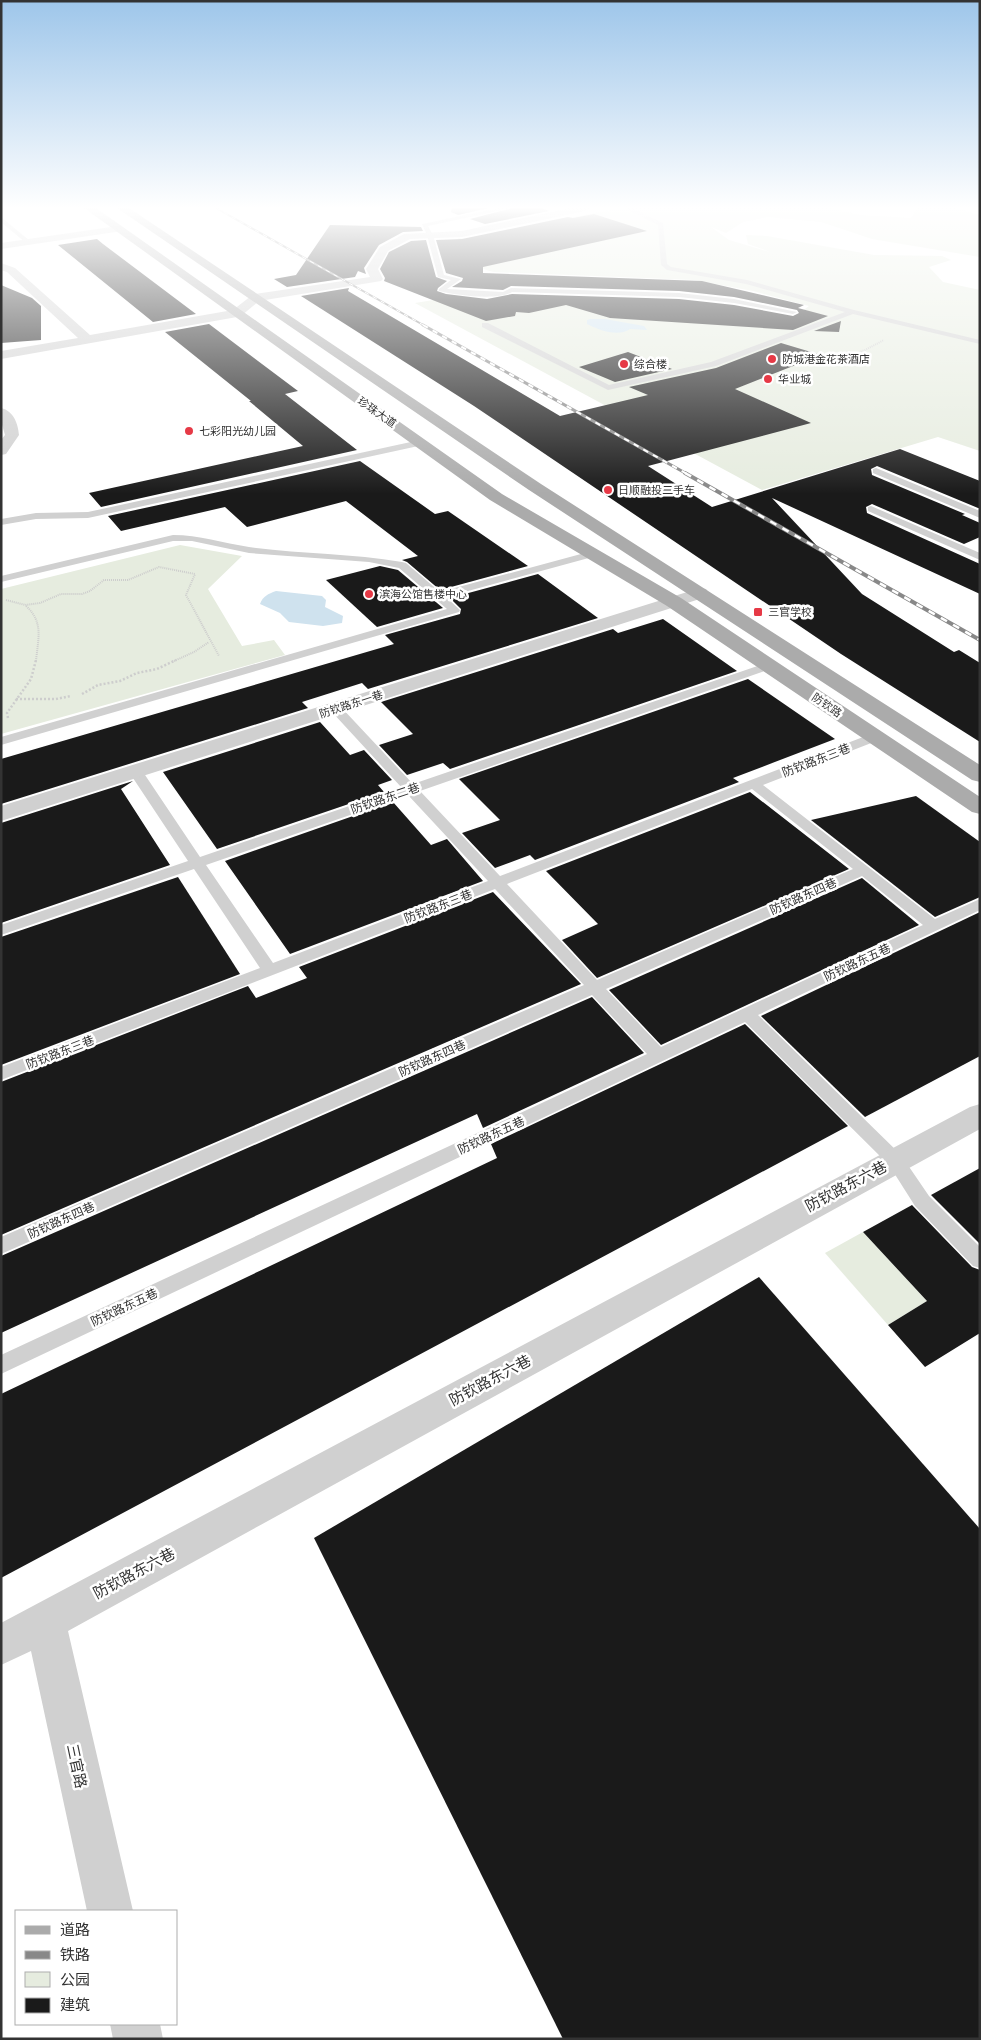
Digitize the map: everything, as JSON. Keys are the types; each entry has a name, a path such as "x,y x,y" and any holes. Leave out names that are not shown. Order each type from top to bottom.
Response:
{"main road":[{"name":"珍珠大道","path":"223,303 496,497 674,602"},
{"path":"263,303 535,487 700,594"},
{"name":"防钦路","path":"700,594 980,775"},
{"name":"防钦路","path":"674,602 980,807"}],"street":[{"path":"48,303 88,340"},
{"path":"1,355 237,313 249,303"},
{"path":"1,412 10,422 12,435 1,451"},
{"name":"防钦路东一巷","path":"1,814 700,594"},
{"name":"防钦路东六巷","path":"1,1645 980,1115"},
{"name":"三官路","path":"45,1621 110,1910"},
{"path":"134,2025 138,2039"}],"lane":[{"path":"746,303 793,312"},
{"path":"821,303 889,322 980,342"},
{"path":"485,325 608,388 713,364 852,312"},
{"path":"1,522 36,516 88,515 420,444"},
{"path":"876,471 980,516"},
{"path":"872,508 980,557"},
{"path":"1,579 173,538 192,538 249,550 370,559 402,565 455,610 1,741"},
{"path":"438,596 592,554"},
{"name":"防钦路东二巷","path":"1,930 769,666"},
{"path":"336,709 659,1056"},
{"name":"防钦路东三巷","path":"1,1074 876,737"},
{"path":"136,772 270,971"},
{"path":"754,784 934,926"},
{"name":"防钦路东四巷","path":"1,1246 863,870"},
{"name":"防钦路东五巷","path":"1,1365 980,904"},
{"path":"747,1014 895,1160 922,1201 980,1260"}],"path":[{"path":"834,360 881,343 888,336 891,329 889,322"},
{"path":"1,597 12,603 25,605 40,603 61,594 82,594 90,591 104,580 128,580 159,567 196,574 186,595 193,605 209,642 232,675"},
{"path":"16,737 9,726 7,714 31,680 36,663 39,623 33,612 25,605"},
{"path":"16,699 56,699 79,695 98,685 120,681 137,673 157,669 194,652 209,642"}],"green space":[{"name":"华业城","path":"415,303 487,303 514,308 547,303 570,303 788,321 809,306 799,303 980,303 980,451 938,437 762,490"},
{"path":"180,545 242,556 208,589 242,646 274,640 285,655 1,734 1,589"},
{"path":"863,1232 927,1301 888,1325 825,1253"}],"water":[{"path":"605,319 644,326 647,330 630,329 620,333 609,332 587,324 587,320"},
{"path":"276,591 322,596 326,600 325,607 343,616 342,623 323,626 289,622 280,613 260,604 266,596"}],"building":[{"path":"1,303 38,303 41,306 41,340 1,343"},
{"path":"130,303 182,303 196,314 153,322"},
{"path":"312,303 369,303 560,416 648,395 629,387 716,368 781,343 821,355 735,389 811,423 648,466 712,507 900,449 980,481 980,508 978,508 877,466 871,469 872,475 965,514 962,515 980,523 980,537 964,544 872,504 866,507 867,513 980,564 980,594 772,498 862,594 954,652 959,650 980,663 980,742 841,654 474,406"},
{"path":"441,303 717,303 793,316 799,313 797,310 764,303 796,303 804,305 798,308 828,316 793,330 610,318 566,305 529,313 516,312 515,316 486,321"},
{"path":"841,321 839,332 814,331"},
{"path":"209,324 298,391 285,394 357,450 101,507 89,493 303,446 249,401 251,401 165,332"},
{"name":"综合楼","path":"628,352 672,369 615,382 579,367"},
{"path":"360,461 435,514 448,511 528,566 440,590 407,562 402,560 418,556 346,501 247,527 225,507 121,531 108,516"},
{"name":"滨海公馆售楼中心","path":"380,566 398,570 443,608 377,627 326,580"},
{"path":"538,574 598,618 368,689 362,683 302,702 308,708 1,804 1,759 394,644 385,635 460,614 461,609 450,598"},
{"path":"663,619 737,671 450,769 443,763 407,775 379,745 413,734 381,702 613,629 618,633"},
{"path":"748,679 835,739 733,778 739,782 535,860 530,855 495,868 462,833 500,820 459,779"},
{"path":"320,722 350,755 364,750 392,780 378,785 384,792 217,849 163,772"},
{"path":"133,781 121,789 170,865 1,923 1,823"},
{"path":"750,792 849,869 597,978 562,940 598,924 546,871"},
{"path":"916,796 980,842 980,897 935,917 811,820"},
{"path":"393,802 431,845 447,839 483,881 290,954 225,861"},
{"path":"178,877 240,974 1,1065 1,937"},
{"path":"862,878 919,925 661,1045 609,990"},
{"path":"493,892 581,984 1,1235 1,1082 248,986 256,998 307,978 299,967"},
{"path":"980,912 980,1056 865,1117 761,1016"},
{"path":"592,997 644,1053 483,1128 477,1114 1,1333 1,1256"},
{"path":"745,1024 848,1126 1,1578 1,1394 497,1158 491,1144"},
{"path":"980,1168 980,1244 931,1195"},
{"path":"912,1205 972,1267 980,1270 980,1333 925,1367 888,1325 927,1301 863,1232"},
{"path":"759,1277 980,1529 980,2039 563,2039 314,1538"}],"railway":[{"path":"385,303 425,326"},
{"path":"423,325 687,474"},
{"path":"685,473 980,640"}],"place":[{"name":"防城港金花茶酒店","path":"772,359"},
{"name":"综合楼","path":"624,364"},
{"name":"华业城","path":"768,379"},
{"name":"七彩阳光幼儿园","path":"189,431"},
{"name":"日顺融投二手车","path":"608,490"},
{"name":"滨海公馆售楼中心","path":"369,594"},
{"name":"三官学校","path":"758,612"}]}
